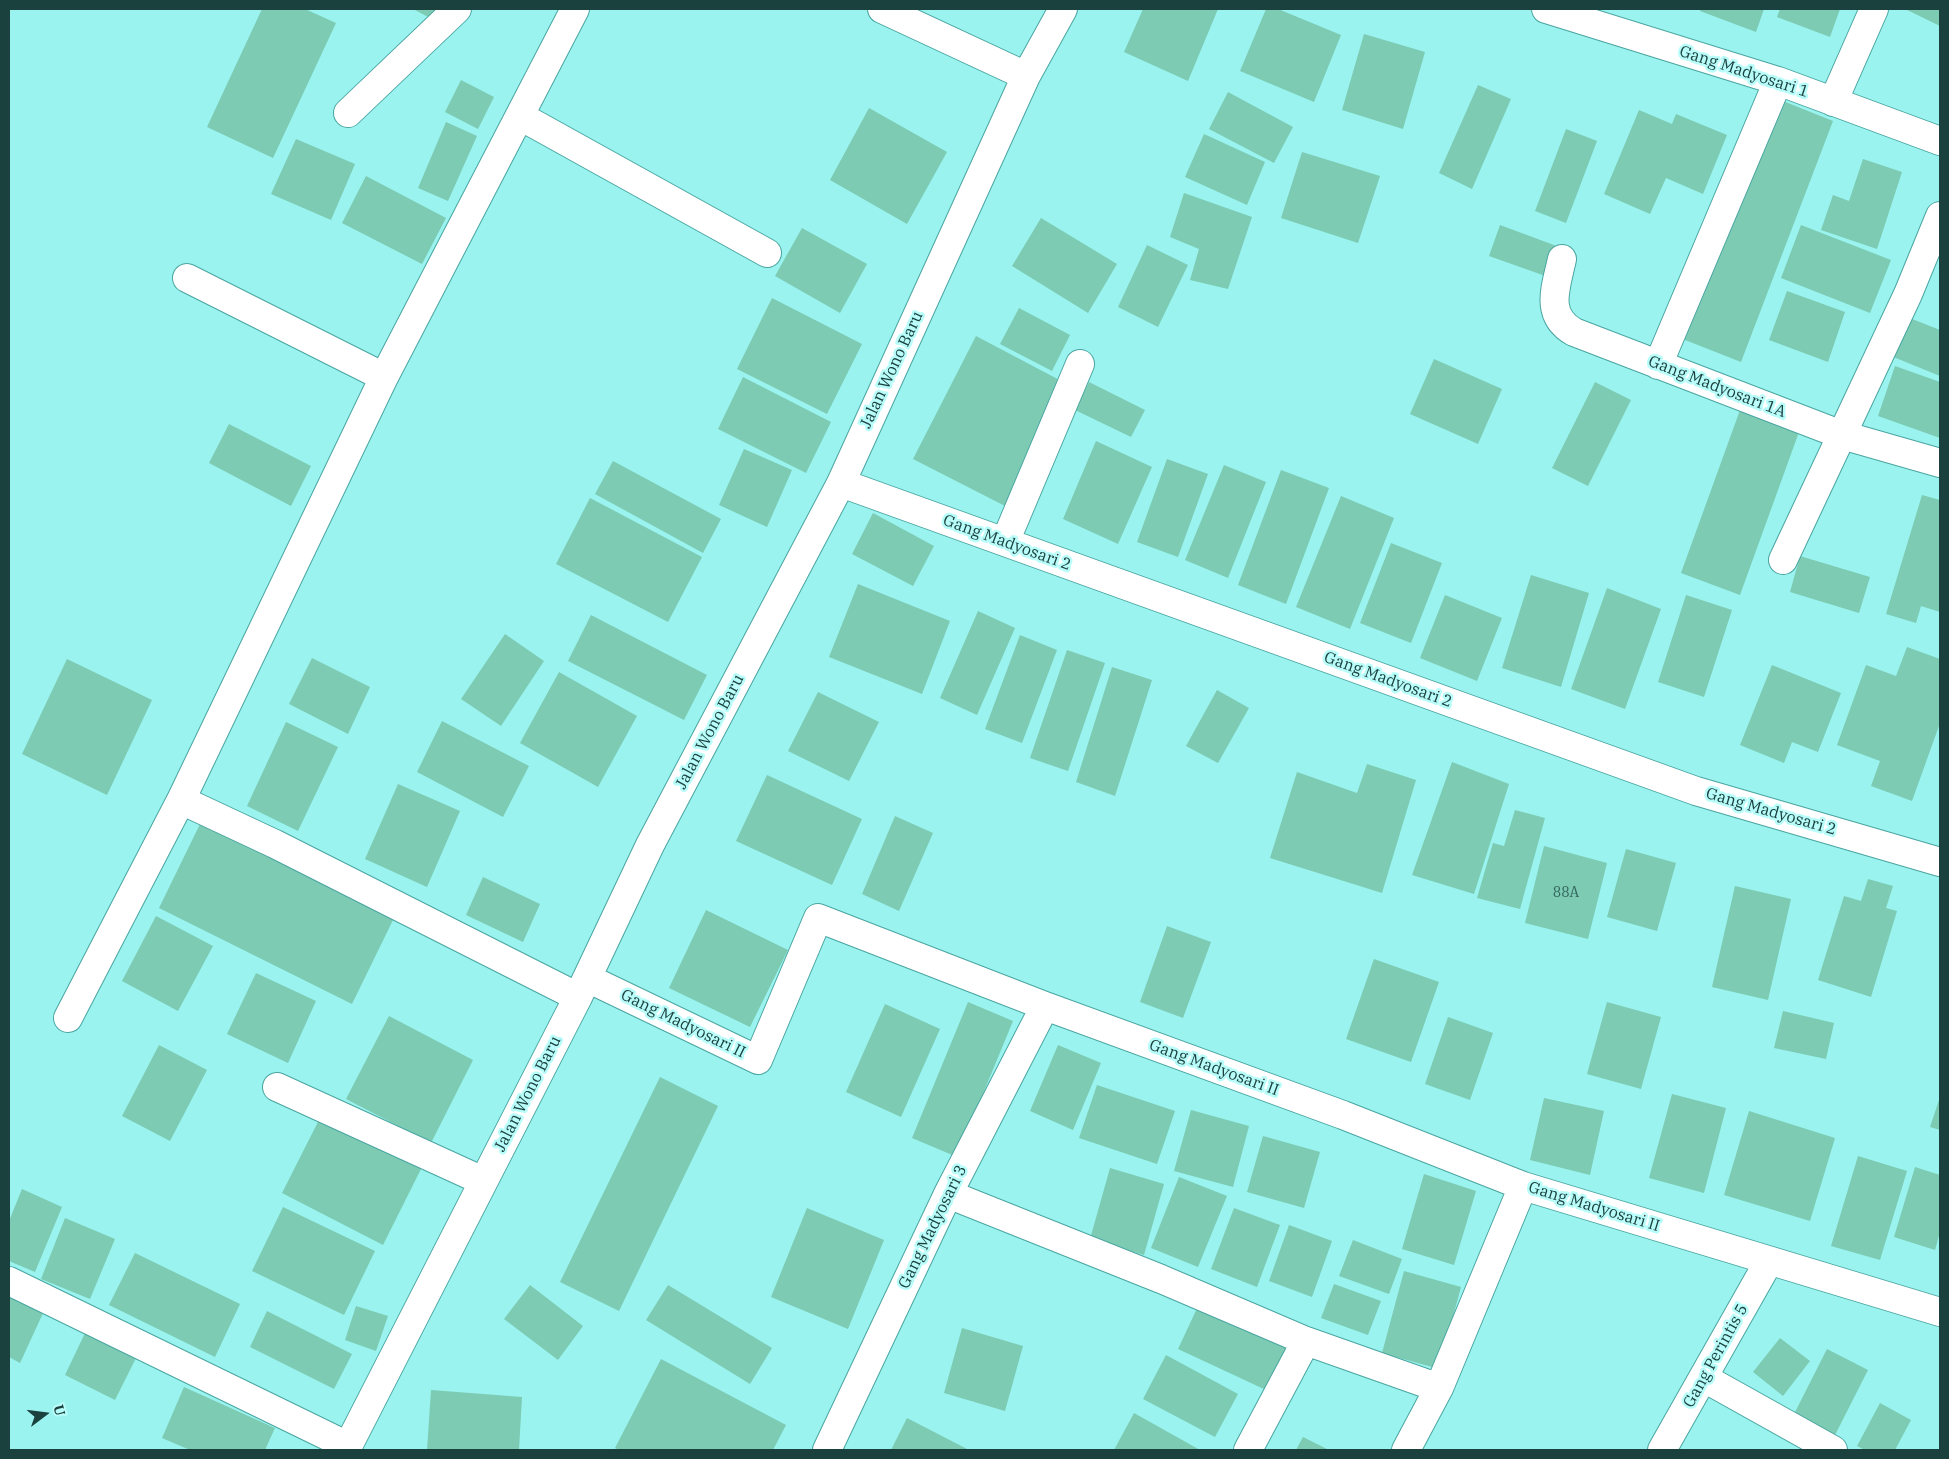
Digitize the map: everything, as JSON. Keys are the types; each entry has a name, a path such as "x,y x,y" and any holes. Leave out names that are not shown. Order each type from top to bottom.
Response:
{"street":[{"path":"348,113 457,9"},
{"path":"68,1018 181,800 384,377 575,9"},
{"path":"882,9 1026,76"},
{"name":"Jalan Wono Baru","path":"347,1448 583,987 650,845 840,483 1026,76 1063,9"},
{"name":"Gang Madyosari 1","path":"1546,9 1778,81 1940,141"},
{"path":"1833,102 1874,9"},
{"path":"1658,365 1778,81"},
{"path":"520,116 767,254"},
{"path":"1783,560 1908,294 1940,216"},
{"name":"Gang Madyosari 1A","path":"1562,260 1554,310 1562,323 1574,332 1842,435 1940,463"},
{"path":"187,278 384,377"},
{"path":"1005,542 1080,364"},
{"name":"Gang Madyosari 2","path":"840,483 1696,791 1940,862"},
{"path":"181,800 583,987"},
{"name":"Gang Madyosari II","path":"583,987 758,1060 818,918 1045,1006 1343,1115 1523,1186 1940,1312"},
{"name":"Gang Madyosari 3","path":"827,1450 948,1194 1045,1006"},
{"path":"277,1087 483,1181"},
{"path":"1406,1450 1440,1388 1523,1186"},
{"path":"948,1194 1161,1279 1306,1341 1440,1388"},
{"name":"Gang Perintis 5","path":"1662,1450 1770,1261"},
{"path":"9,1281 347,1448"},
{"path":"1248,1450 1306,1341"},
{"path":"1704,1378 1832,1450"}],"building":[{"path":"262,9 305,9 336,23 273,158 207,127"},
{"path":"413,9 440,9 434,20"},
{"path":"1143,9 1218,9 1188,81 1124,52"},
{"path":"1266,9 1278,9 1341,35 1314,102 1240,71"},
{"path":"1701,9 1764,9 1756,32 1700,11"},
{"path":"1780,9 1840,9 1830,37 1777,17"},
{"path":"1905,9 1940,9 1940,26"},
{"path":"1364,34 1425,52 1403,129 1342,110"},
{"path":"461,80 494,97 478,129 445,112"},
{"path":"1478,85 1511,99 1472,189 1439,173"},
{"path":"1228,92 1293,127 1274,163 1209,129"},
{"path":"1773,97 1833,121 1741,362 1680,338"},
{"path":"869,108 947,152 907,224 830,180"},
{"path":"1639,110 1672,124 1676,114 1727,135 1703,194 1666,178 1650,214 1604,194"},
{"path":"446,122 477,136 448,201 418,188"},
{"path":"1566,129 1597,141 1566,223 1535,211"},
{"path":"1204,134 1265,162 1247,205 1185,177"},
{"path":"296,139 355,164 331,220 271,194"},
{"path":"1302,152 1380,176 1358,243 1281,218"},
{"path":"1863,159 1902,172 1877,249 1821,230 1833,195 1849,201"},
{"path":"366,176 446,218 422,264 342,223"},
{"path":"1184,193 1252,217 1228,289 1190,280 1199,249 1170,237"},
{"path":"1041,218 1117,264 1088,313 1012,266"},
{"path":"1500,225 1562,248 1551,278 1489,256"},
{"path":"1801,225 1891,260 1870,313 1781,278"},
{"path":"802,228 867,264 840,313 775,276"},
{"path":"1147,245 1188,265 1158,327 1118,307"},
{"path":"1787,291 1845,312 1828,362 1769,340"},
{"path":"772,298 862,344 827,414 737,369"},
{"path":"1019,308 1070,335 1052,371 1000,344"},
{"path":"1902,315 1940,330 1940,376 1886,354"},
{"path":"976,336 1067,384 1005,506 913,459"},
{"path":"1434,359 1502,389 1478,444 1410,414"},
{"path":"1895,366 1940,382 1940,438 1878,416"},
{"path":"743,377 831,422 806,473 718,429"},
{"path":"1089,382 1145,410 1131,437 1075,410"},
{"path":"1595,382 1631,400 1588,486 1552,468"},
{"path":"1740,410 1799,432 1740,595 1681,573"},
{"path":"229,424 311,466 291,506 209,463"},
{"path":"1096,441 1152,467 1118,544 1063,519"},
{"path":"744,449 792,470 767,527 719,505"},
{"path":"1167,459 1208,474 1178,557 1137,542"},
{"path":"613,461 721,519 703,553 595,494"},
{"path":"1224,465 1266,482 1228,578 1185,560"},
{"path":"1281,470 1329,488 1286,604 1238,585"},
{"path":"1922,495 1940,500 1940,612 1921,606 1916,623 1886,614"},
{"path":"1341,496 1394,518 1350,629 1296,607"},
{"path":"590,498 702,557 668,622 556,564"},
{"path":"873,513 934,546 913,586 852,554"},
{"path":"1391,543 1442,563 1411,643 1360,623"},
{"path":"1800,556 1870,577 1859,613 1790,592"},
{"path":"1531,575 1589,593 1561,687 1502,668"},
{"path":"858,584 950,621 922,694 829,657"},
{"path":"1607,588 1661,609 1625,709 1571,689"},
{"path":"1445,595 1502,618 1477,681 1420,658"},
{"path":"1686,595 1732,610 1704,697 1658,682"},
{"path":"978,611 1015,628 977,715 940,698"},
{"path":"591,615 707,675 684,720 568,661"},
{"path":"505,634 544,661 501,726 461,699"},
{"path":"1020,635 1057,650 1022,743 985,729"},
{"path":"1907,647 1940,659 1940,723 1912,801 1871,786 1880,761 1837,745 1866,665 1896,676"},
{"path":"1067,650 1105,663 1068,771 1030,758"},
{"path":"312,658 370,687 348,734 289,704"},
{"path":"67,659 152,700 107,795 22,754"},
{"path":"1772,665 1841,693 1818,752 1792,742 1784,763 1740,745"},
{"path":"1112,667 1152,680 1115,796 1076,782"},
{"path":"559,672 637,716 598,787 520,743"},
{"path":"1217,690 1249,708 1218,763 1186,746"},
{"path":"818,692 879,722 849,781 788,751"},
{"path":"442,721 529,766 503,817 417,772"},
{"path":"286,722 338,747 298,831 247,806"},
{"path":"1452,762 1509,784 1474,894 1412,875"},
{"path":"1367,764 1416,780 1382,893 1270,858 1297,772 1357,793"},
{"path":"767,775 862,819 832,885 736,841"},
{"path":"398,784 460,811 427,887 365,859"},
{"path":"1515,810 1545,818 1520,909 1477,898 1493,843 1504,846"},
{"path":"895,816 933,833 899,911 862,894"},
{"path":"201,822 394,918 352,1004 159,908"},
{"path":"1544,846 1607,863 1588,939 1525,923"},
{"path":"1626,849 1676,863 1657,931 1607,917"},
{"path":"483,877 540,904 523,942 466,915"},
{"path":"1868,879 1893,886 1886,908 1897,911 1871,997 1818,980 1844,896 1861,901"},
{"path":"1735,886 1791,899 1768,1000 1712,987"},
{"path":"706,910 788,950 750,1027 669,988"},
{"path":"156,916 213,946 178,1011 122,981"},
{"path":"1167,926 1211,942 1183,1018 1140,1002"},
{"path":"1374,959 1439,982 1411,1062 1346,1039"},
{"path":"256,973 316,1001 288,1063 227,1034"},
{"path":"968,1002 1013,1021 957,1157 912,1138"},
{"path":"1607,1002 1661,1017 1641,1089 1587,1074"},
{"path":"885,1004 940,1029 901,1117 846,1092"},
{"path":"1783,1011 1834,1023 1826,1059 1774,1048"},
{"path":"389,1016 473,1060 431,1143 346,1099"},
{"path":"1448,1017 1493,1033 1470,1100 1425,1084"},
{"path":"159,1045 207,1070 170,1141 122,1116"},
{"path":"1058,1045 1101,1063 1073,1130 1030,1111"},
{"path":"660,1077 718,1106 619,1311 560,1282"},
{"path":"1097,1085 1175,1111 1157,1164 1079,1138"},
{"path":"1672,1094 1726,1108 1704,1193 1649,1178"},
{"path":"1940,1097 1940,1130 1930,1127"},
{"path":"1544,1098 1604,1111 1590,1175 1530,1160"},
{"path":"324,1110 425,1161 383,1245 282,1193"},
{"path":"1191,1110 1249,1126 1233,1187 1174,1171"},
{"path":"1749,1111 1835,1138 1810,1221 1724,1195"},
{"path":"1263,1136 1320,1152 1304,1208 1247,1192"},
{"path":"1858,1156 1907,1171 1880,1260 1831,1246"},
{"path":"1915,1167 1940,1175 1940,1232 1935,1250 1894,1237"},
{"path":"1110,1168 1164,1184 1144,1255 1090,1239"},
{"path":"1424,1174 1476,1191 1454,1265 1402,1249"},
{"path":"1179,1177 1227,1196 1198,1267 1151,1248"},
{"path":"22,1189 62,1207 35,1272 9,1261 9,1221"},
{"path":"283,1207 375,1251 344,1315 252,1271"},
{"path":"807,1208 884,1240 848,1329 771,1297"},
{"path":"1234,1208 1280,1225 1257,1287 1211,1269"},
{"path":"65,1218 115,1239 90,1299 41,1279"},
{"path":"1289,1225 1332,1241 1312,1297 1269,1281"},
{"path":"1353,1240 1402,1259 1389,1294 1339,1276"},
{"path":"135,1253 240,1304 215,1357 109,1305"},
{"path":"1404,1271 1461,1287 1439,1369 1382,1353"},
{"path":"1334,1284 1381,1301 1368,1335 1321,1318"},
{"path":"530,1285 583,1326 558,1360 504,1319"},
{"path":"668,1285 772,1348 750,1384 646,1320"},
{"path":"9,1295 44,1311 20,1363 9,1357"},
{"path":"1199,1304 1288,1346 1266,1390 1178,1349"},
{"path":"356,1306 388,1316 376,1351 345,1340"},
{"path":"267,1311 352,1354 334,1389 250,1347"},
{"path":"962,1328 1023,1346 1005,1411 944,1393"},
{"path":"86,1331 137,1356 115,1400 65,1375"},
{"path":"1780,1338 1810,1361 1783,1396 1753,1372"},
{"path":"1827,1349 1868,1370 1833,1439 1792,1418"},
{"path":"1166,1355 1238,1394 1215,1437 1143,1399"},
{"path":"661,1359 786,1425 773,1450 619,1450 615,1448"},
{"path":"184,1387 275,1428 265,1450 190,1450 162,1438"},
{"path":"431,1390 522,1397 519,1450 427,1450"},
{"path":"1880,1403 1911,1420 1895,1450 1865,1450 1857,1446"},
{"path":"1134,1413 1200,1450 1114,1450"},
{"path":"907,1418 969,1450 891,1450"},
{"path":"1303,1437 1329,1450 1296,1450"}]}
